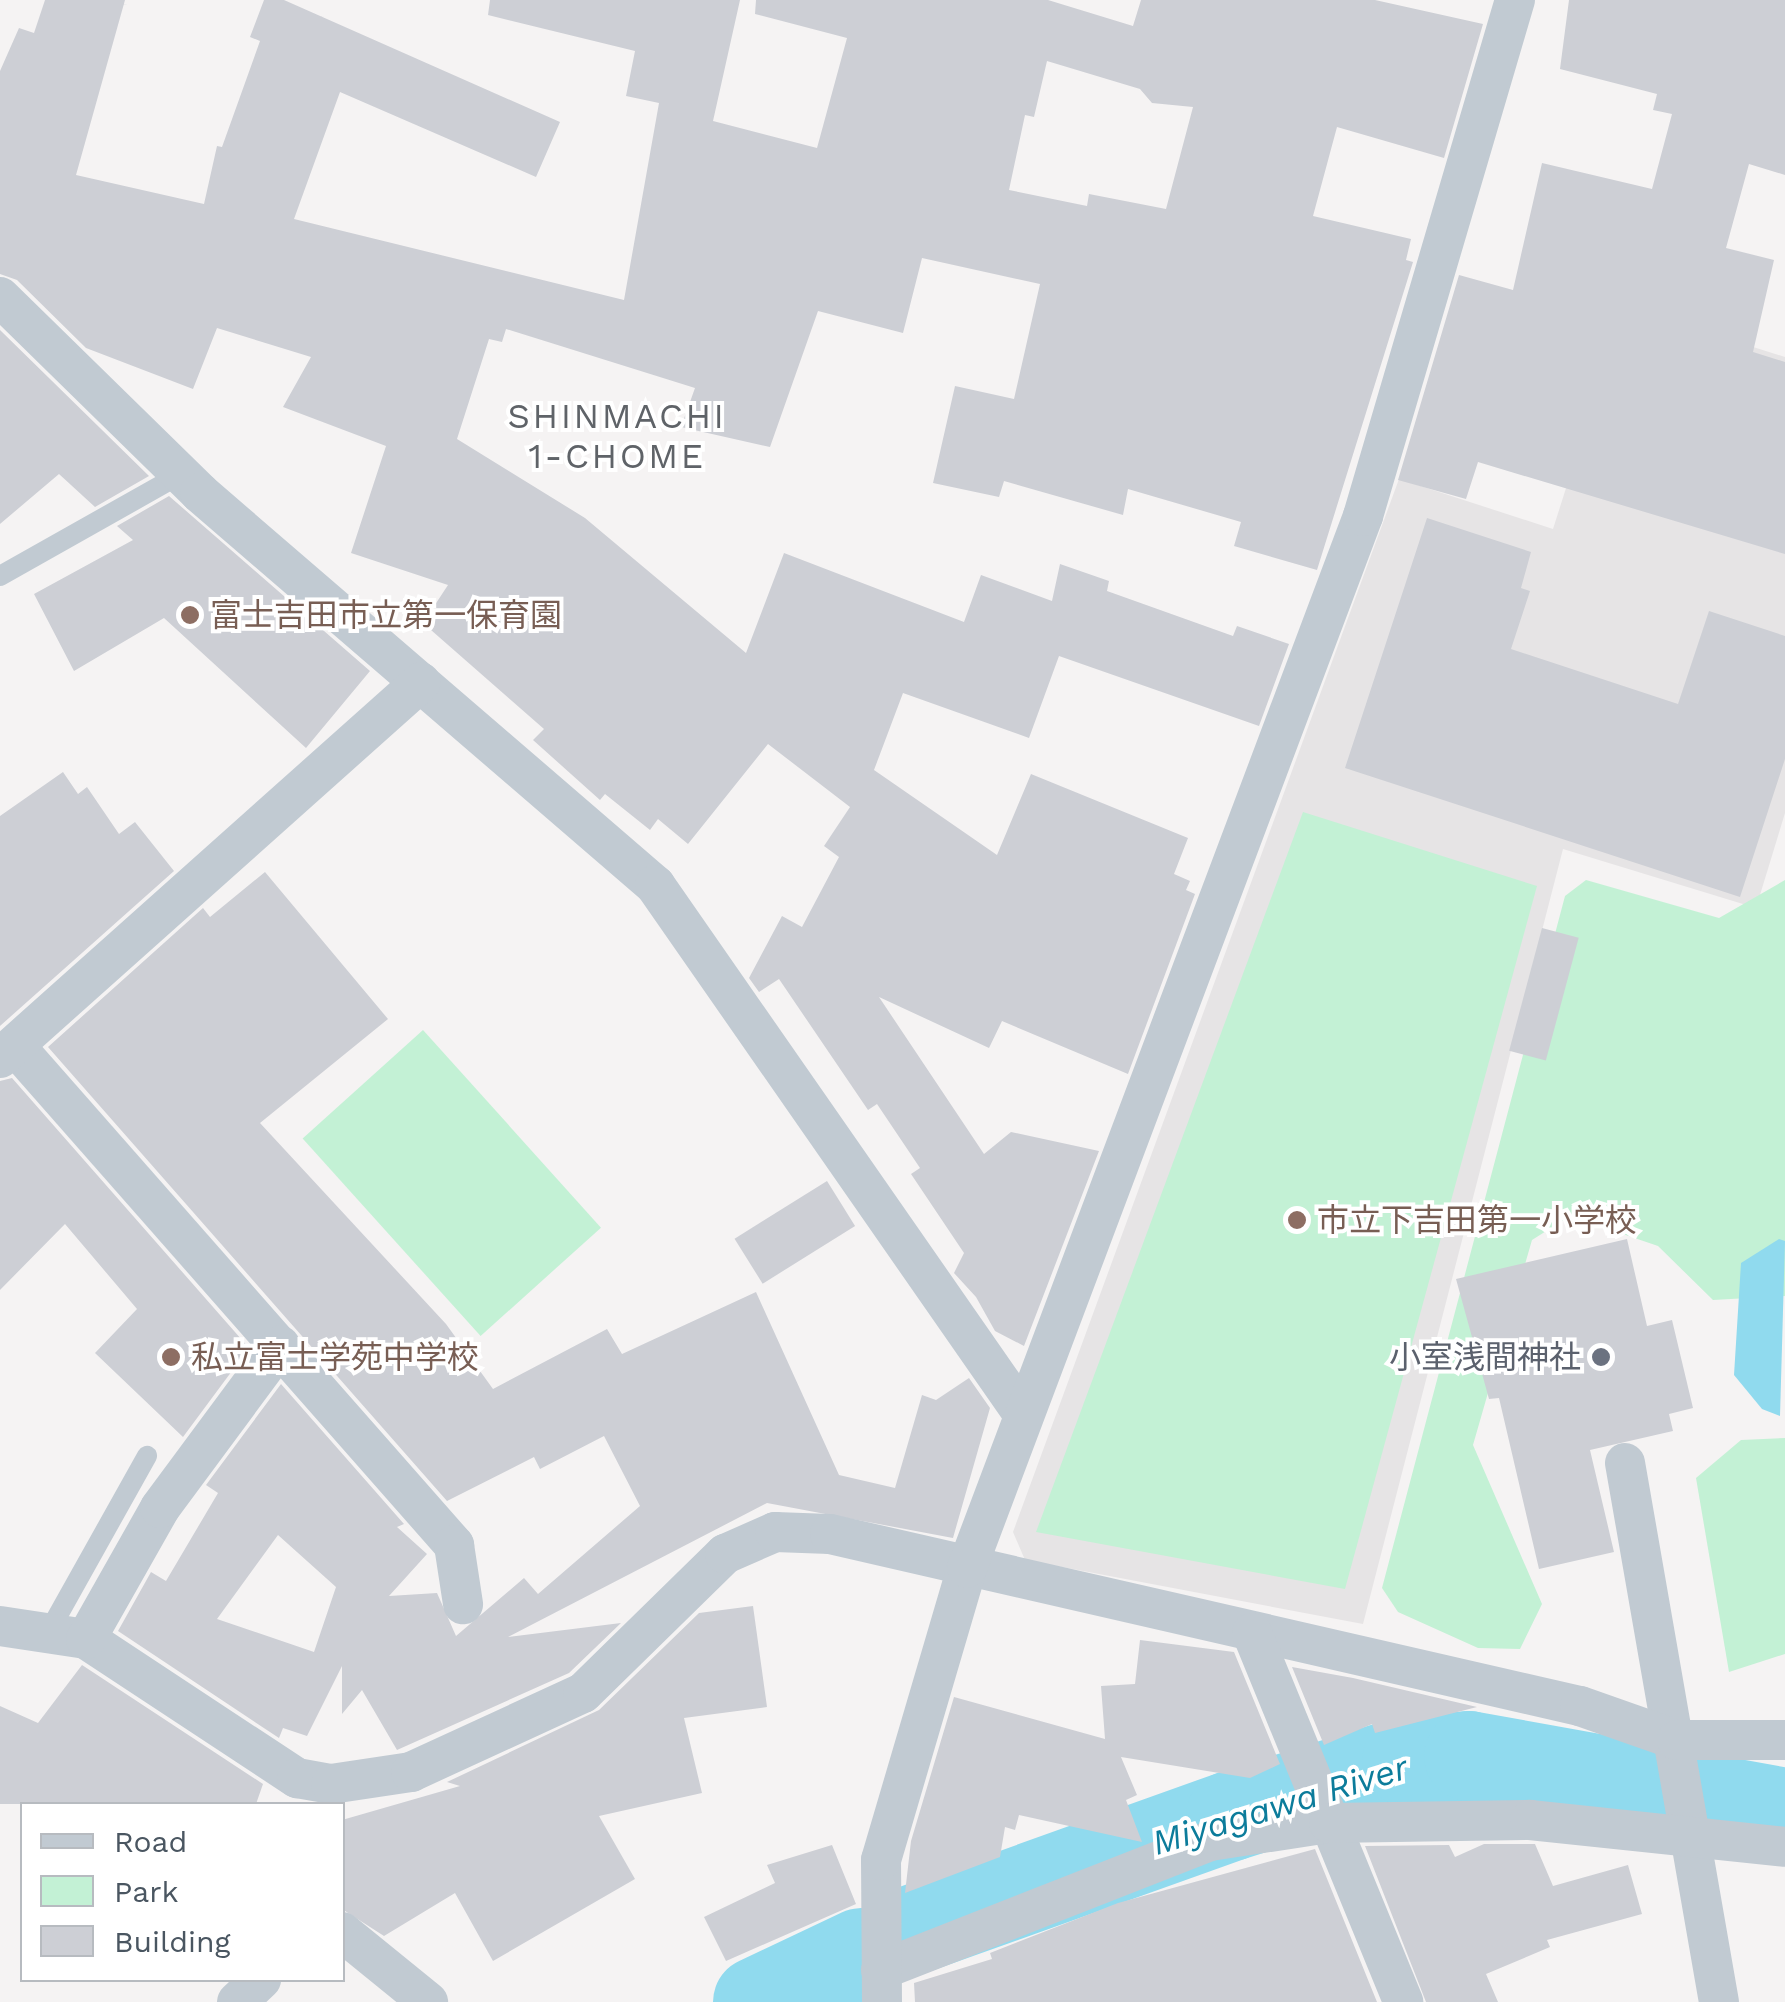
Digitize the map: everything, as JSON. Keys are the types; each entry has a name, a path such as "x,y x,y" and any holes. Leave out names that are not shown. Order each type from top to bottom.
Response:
{"street":[{"path":"1515,0 1364,516 1021,1411 967,1568 880,1860 881,1986 1210,1841 1329,1822 1530,1820 1785,1847"},
{"path":"0,296 181,474 655,885 1021,1411"},
{"path":"421,682 8,1052 280,1346 454,1546 463,1604"},
{"path":"67,1636 280,1346"},
{"path":"1625,1463 1694,1836 1720,2002"},
{"path":"0,1626 67,1636 296,1791 411,1772 583,1693 726,1554 776,1532 830,1534 1580,1706 1677,1740 1785,1740"},
{"path":"1252,1633 1403,2002"},
{"path":"345,1934 428,2002"},
{"path":"237,2002 259,1982"}],"lane":[{"path":"0,576 181,474"},
{"path":"67,1636 147,1456"}],"shaded area":[{"name":"市立下吉田第一小学校","path":"1624,306 1785,357 1785,813 1756,908 1563,849 1363,1624 1025,1560 1013,1532 1399,479 1553,529"}],"green space":[{"path":"1303,812 1537,886 1345,1589 1036,1532"},
{"path":"1586,880 1719,918 1785,880 1785,1296 1713,1300 1658,1246 1570,1216 1532,1240 1473,1445 1542,1604 1520,1649 1478,1648 1398,1612 1382,1588 1565,896"},
{"path":"423,1030 601,1228 481,1336 303,1138"},
{"path":"1785,1438 1785,1654 1729,1672 1696,1478 1741,1440"}],"water":[{"path":"1779,1239 1785,1241 1780,1416 1762,1409 1734,1375 1741,1263"}],"building":[{"path":"45,0 125,0 76,175 204,204 217,146 222,147 260,41 250,37 264,0 284,0 560,122 536,177 340,92 294,219 624,300 659,103 626,96 635,51 488,15 490,0 740,0 713,121 817,148 847,38 755,14 756,0 1048,0 1133,26 1141,0 1375,0 1483,24 1444,158 1337,127 1313,216 1411,239 1406,260 1413,262 1317,570 1234,546 1241,522 1128,489 1123,515 1004,481 999,497 933,483 955,386 1014,399 1040,284 922,258 903,333 818,311 770,447 681,427 695,388 506,329 502,342 489,339 457,439 585,518 746,653 784,553 964,622 981,575 1052,601 1060,564 1109,581 1107,591 1233,636 1237,626 1289,644 1259,726 1059,656 1029,738 903,693 874,770 997,855 1031,774 1188,838 1174,874 1190,881 1186,890 1195,894 1128,1074 1002,1021 989,1048 879,997 984,1154 1011,1132 1099,1151 1024,1346 995,1331 976,1297 954,1273 964,1253 911,1174 920,1168 877,1104 868,1110 779,979 759,992 749,978 782,916 802,927 839,857 824,846 850,807 768,744 688,844 658,819 650,830 605,794 600,800 533,740 544,729 423,623 448,585 351,553 386,446 283,407 311,357 217,328 193,389 86,348 17,280 0,274 0,71 19,28 34,33","holes":["1047,61 1140,89 1152,103 1193,107 1166,209 1089,194 1087,206 1009,190 1025,115 1034,117"]},
{"path":"1569,0 1785,0 1785,175 1749,164 1726,248 1774,260 1753,352 1785,362 1785,554 1478,462 1466,499 1398,480 1459,275 1513,290 1542,163 1652,189 1672,114 1653,110 1657,94 1560,69"},
{"path":"0,330 149,476 95,507 59,474 0,524"},
{"path":"169,496 370,671 306,748 164,618 74,671 34,594 133,540 117,526"},
{"path":"1427,518 1531,552 1521,588 1530,591 1511,649 1678,704 1709,611 1785,636 1785,759 1740,897 1345,768"},
{"path":"63,772 78,794 87,787 119,834 135,822 174,871 0,1026 0,816"},
{"path":"265,872 388,1019 260,1123 446,1324 493,1389 607,1329 622,1354 756,1292 839,1475 895,1488 922,1395 936,1400 969,1378 990,1408 953,1538 767,1503 508,1637 621,1623 569,1673 397,1750 362,1690 342,1714 342,1666 307,1736 283,1728 279,1738 118,1631 151,1572 166,1581 218,1493 206,1485 281,1384 404,1524 397,1527 427,1554 389,1596 437,1593 456,1636 524,1578 538,1594 640,1506 604,1436 540,1469 534,1457 447,1501 48,1047 203,908 210,917","holes":["278,1535 336,1587 314,1652 217,1619"]},
{"path":"1542,928 1579,938 1546,1061 1509,1051"},
{"path":"12,1078 249,1348 183,1437 95,1353 137,1309 65,1224 0,1290 0,1081"},
{"path":"827,1181 855,1226 763,1284 735,1239"},
{"path":"1627,1239 1647,1326 1672,1320 1693,1408 1669,1414 1673,1431 1590,1450 1614,1552 1539,1569 1499,1398 1489,1399 1456,1279"},
{"path":"753,1606 767,1707 684,1718 702,1793 599,1816 635,1879 493,1961 455,1893 384,1936 345,1911 345,1819 460,1786 447,1782 599,1710 699,1613"},
{"path":"1140,1640 1234,1652 1280,1764 1250,1778 1121,1757 1137,1795 1126,1800 1142,1842 1019,1815 1015,1830 1005,1827 1000,1857 905,1893 911,1841 954,1697 1105,1739 1101,1686 1135,1684"},
{"path":"82,1665 263,1784 257,1802 0,1804 0,1706 38,1723"},
{"path":"1292,1667 1477,1707 1375,1733 1372,1724 1324,1745"},
{"path":"1484,1844 1535,1844 1553,1886 1628,1865 1642,1914 1547,1940 1550,1947 1486,1974 1498,2002 1426,2002 1365,1846 1449,1845 1455,1857"},
{"path":"832,1845 856,1904 726,1961 704,1917 775,1883 767,1865"},
{"path":"1315,1849 1377,2002 915,2002 914,1983 992,1959 990,1953 1118,1903"}],"waterway":[{"name":"Miyagawa River","path":"904,1933 1231,1816 1407,1761 1469,1756 1785,1813"},
{"name":"Miyagawa River","path":"758,2002 861,1953"}],"place":[{"name":"富士吉田市立第一保育園","path":"190,615"},
{"name":"市立下吉田第一小学校","path":"1297,1220"},
{"name":"私立富士学苑中学校","path":"171,1357"},
{"name":"小室浅間神社","path":"1601,1357"}],"district":[{"name":"SHINMACHI 1-CHOME","path":"617,436"}]}
